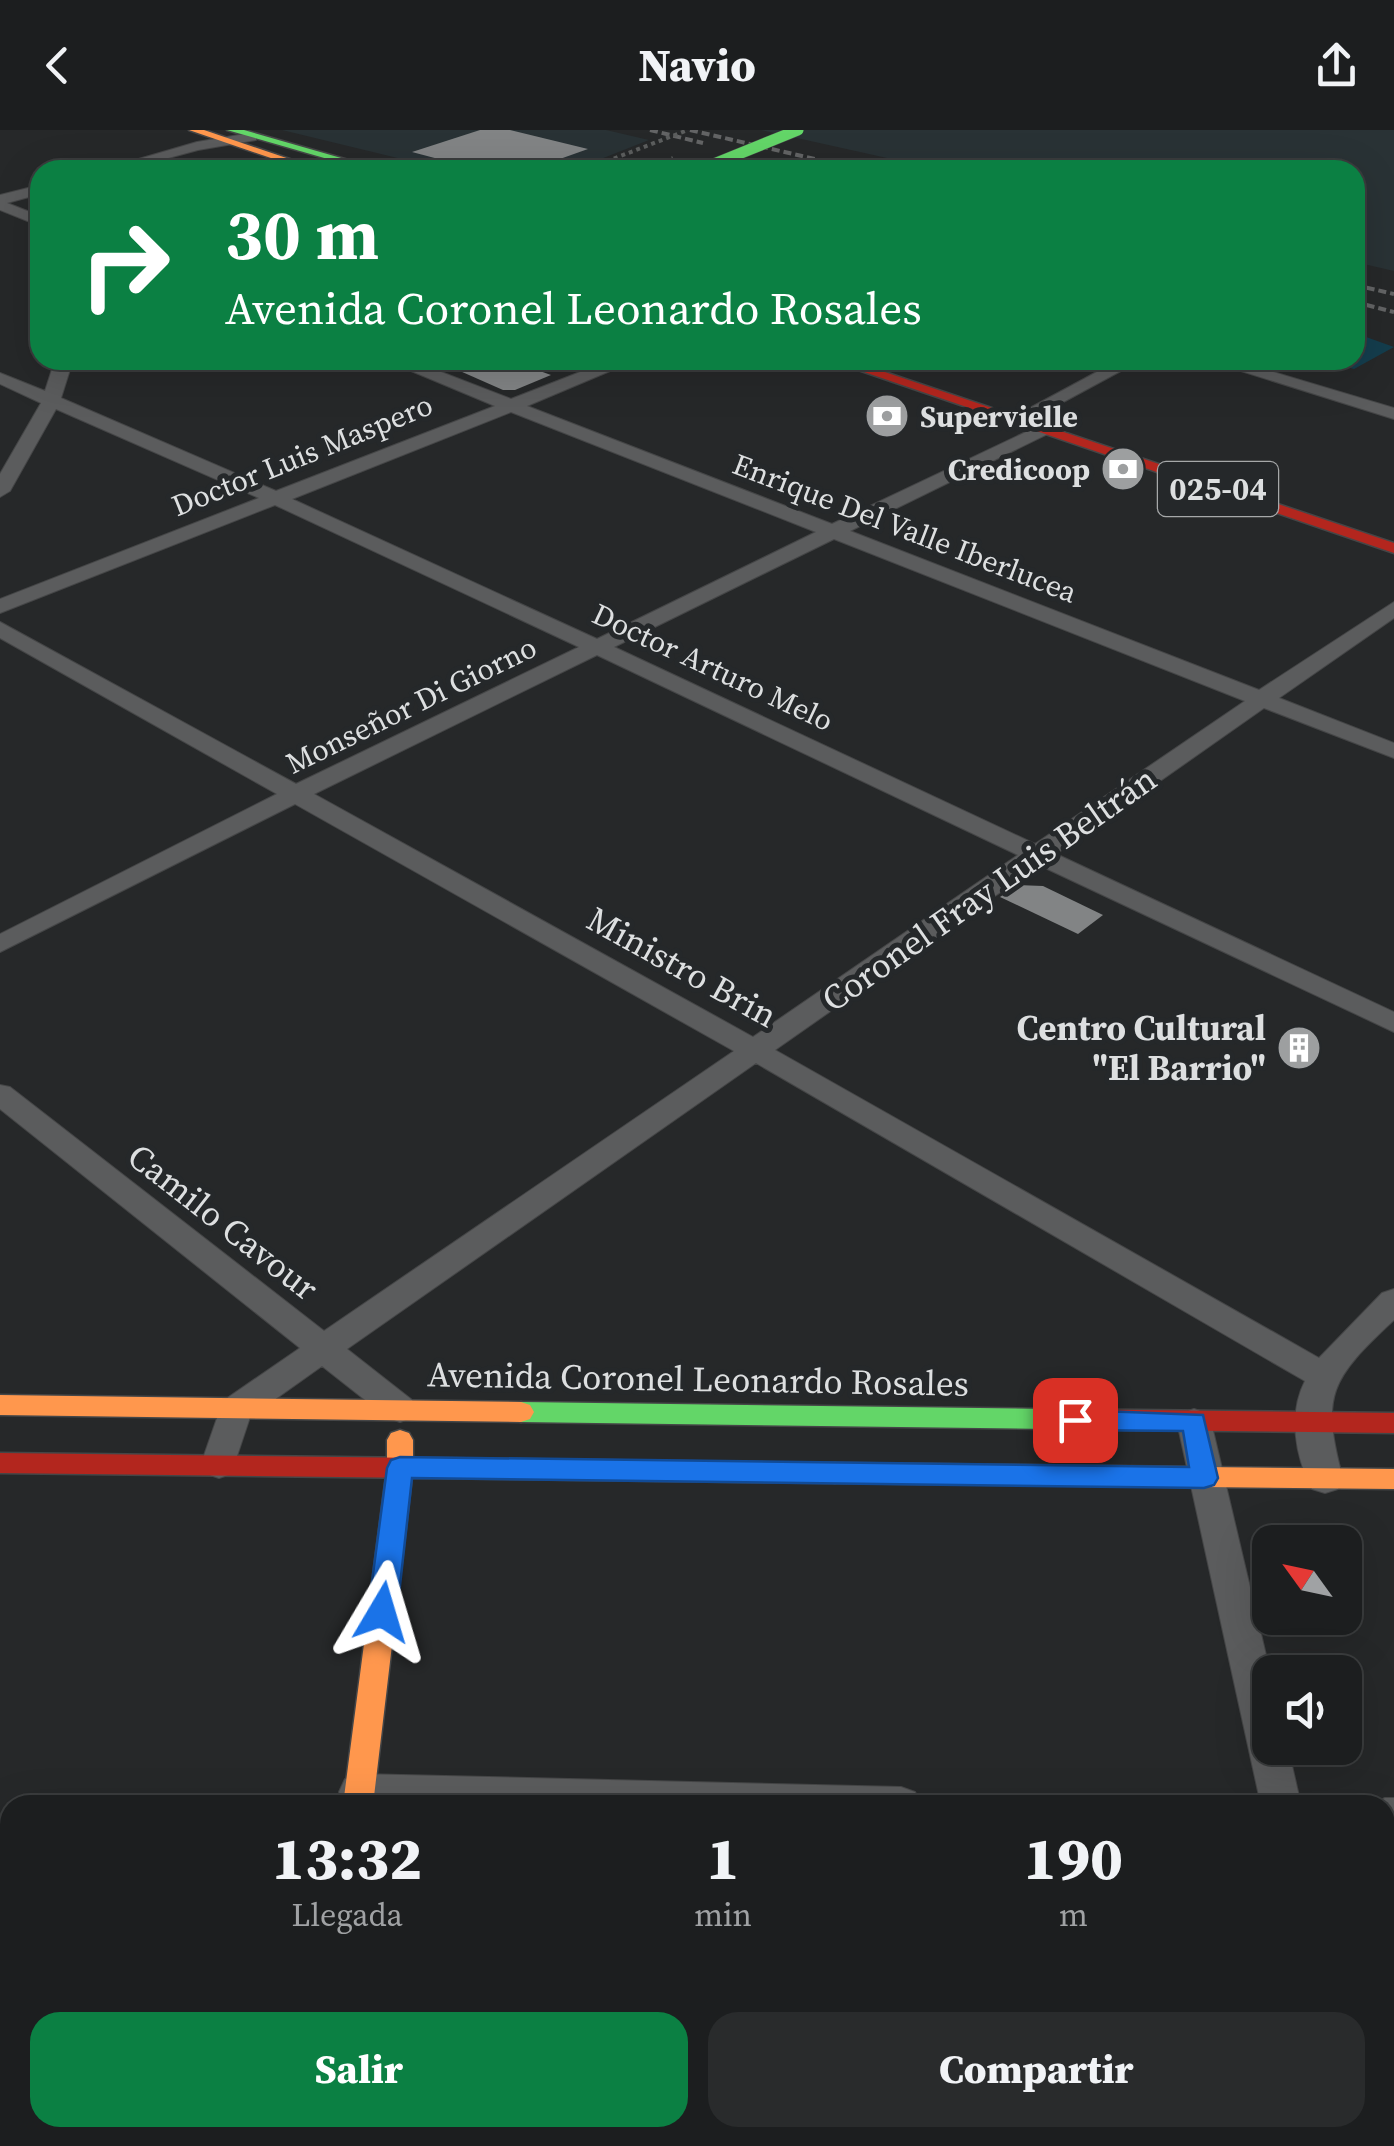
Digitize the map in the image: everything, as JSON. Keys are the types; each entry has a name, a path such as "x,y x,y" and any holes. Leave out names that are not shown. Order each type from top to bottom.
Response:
{"main road":[{"path":"153,130 244,160"},
{"path":"724,160 798,130"},
{"path":"747,160 821,130"},
{"path":"191,142 229,135 258,136 343,160"},
{"path":"229,135 292,160"},
{"name":"025-04","path":"866,370 1015,420 1066,418 1394,529"},
{"name":"025-04","path":"917,370 1394,548"},
{"name":"Avenida Coronel Leonardo Rosales","path":"0,1405 1394,1424"},
{"path":"359,1795 400,1468 400,1409"},
{"path":"0,1462 1394,1480"}],"street":[{"path":"138,160 191,142"},
{"path":"0,202 30,192"},
{"path":"0,202 30,216"},
{"path":"0,491 51,401 58,370"},
{"name":"Enrique Del Valle Iberlucea","path":"419,370 1394,751"},
{"name":"Doctor Luis Maspero","path":"0,607 601,370"},
{"name":"Monseñor Di Giorno","path":"0,944 298,793 834,533 1041,419 1117,370"},
{"path":"1248,370 1394,414"},
{"path":"0,378 20,372"},
{"name":"Doctor Arturo Melo","path":"0,378 275,498 1041,853 1394,1023"},
{"name":"Coronel Fray Luis Beltrán","path":"235,1410 1394,608"},
{"name":"Ministro Brin","path":"0,630 298,793 1324,1376"},
{"name":"Camilo Cavour","path":"0,1094 400,1409"},
{"path":"1325,1479 1311,1422 1324,1376 1346,1347 1394,1300"},
{"path":"219,1464 235,1410"},
{"path":"1194,1422 1280,1795"}],"path":[{"path":"610,160 688,130"},
{"path":"668,160 676,157"}],"shaded area":[{"path":"282,130 606,130 649,140 598,160 406,160"},
{"path":"761,130 1394,130 1394,271 1365,264 1365,160 896,160"},
{"path":"1365,337 1394,347 1365,363"}],"building":[{"path":"480,130 510,130 588,149 557,160 442,160 412,152"},
{"path":"458,370 537,370 551,375 515,390 503,390"},
{"path":"1017,885 1043,886 1103,915 1078,934 1000,897"}],"railway":[{"path":"650,130 703,143"},
{"path":"690,130 819,160"},
{"path":"1365,287 1394,294"},
{"path":"1365,305 1394,312"}],"traffic: fast":[{"path":"232,130 342,160"},
{"path":"724,160 798,130"},
{"path":"521,1412 1047,1419"}],"traffic: slow":[{"path":"194,130 286,160"},
{"path":"0,1405 521,1412"},
{"path":"359,1795 400,1468 400,1440"},
{"path":"835,1473 1394,1479"}],"traffic: jam":[{"path":"866,370 1394,548"},
{"path":"1047,1419 1394,1423"},
{"path":"0,1463 835,1473"}],"place":[{"name":"Supervielle","path":"887,416"},
{"name":"Credicoop","path":"1123,469"},
{"name":"Centro Cultural \"El Barrio\"","path":"1299,1048"}],"route":[{"path":"382,1612 400,1468 1204,1478 1194,1422 1075,1420"}]}
